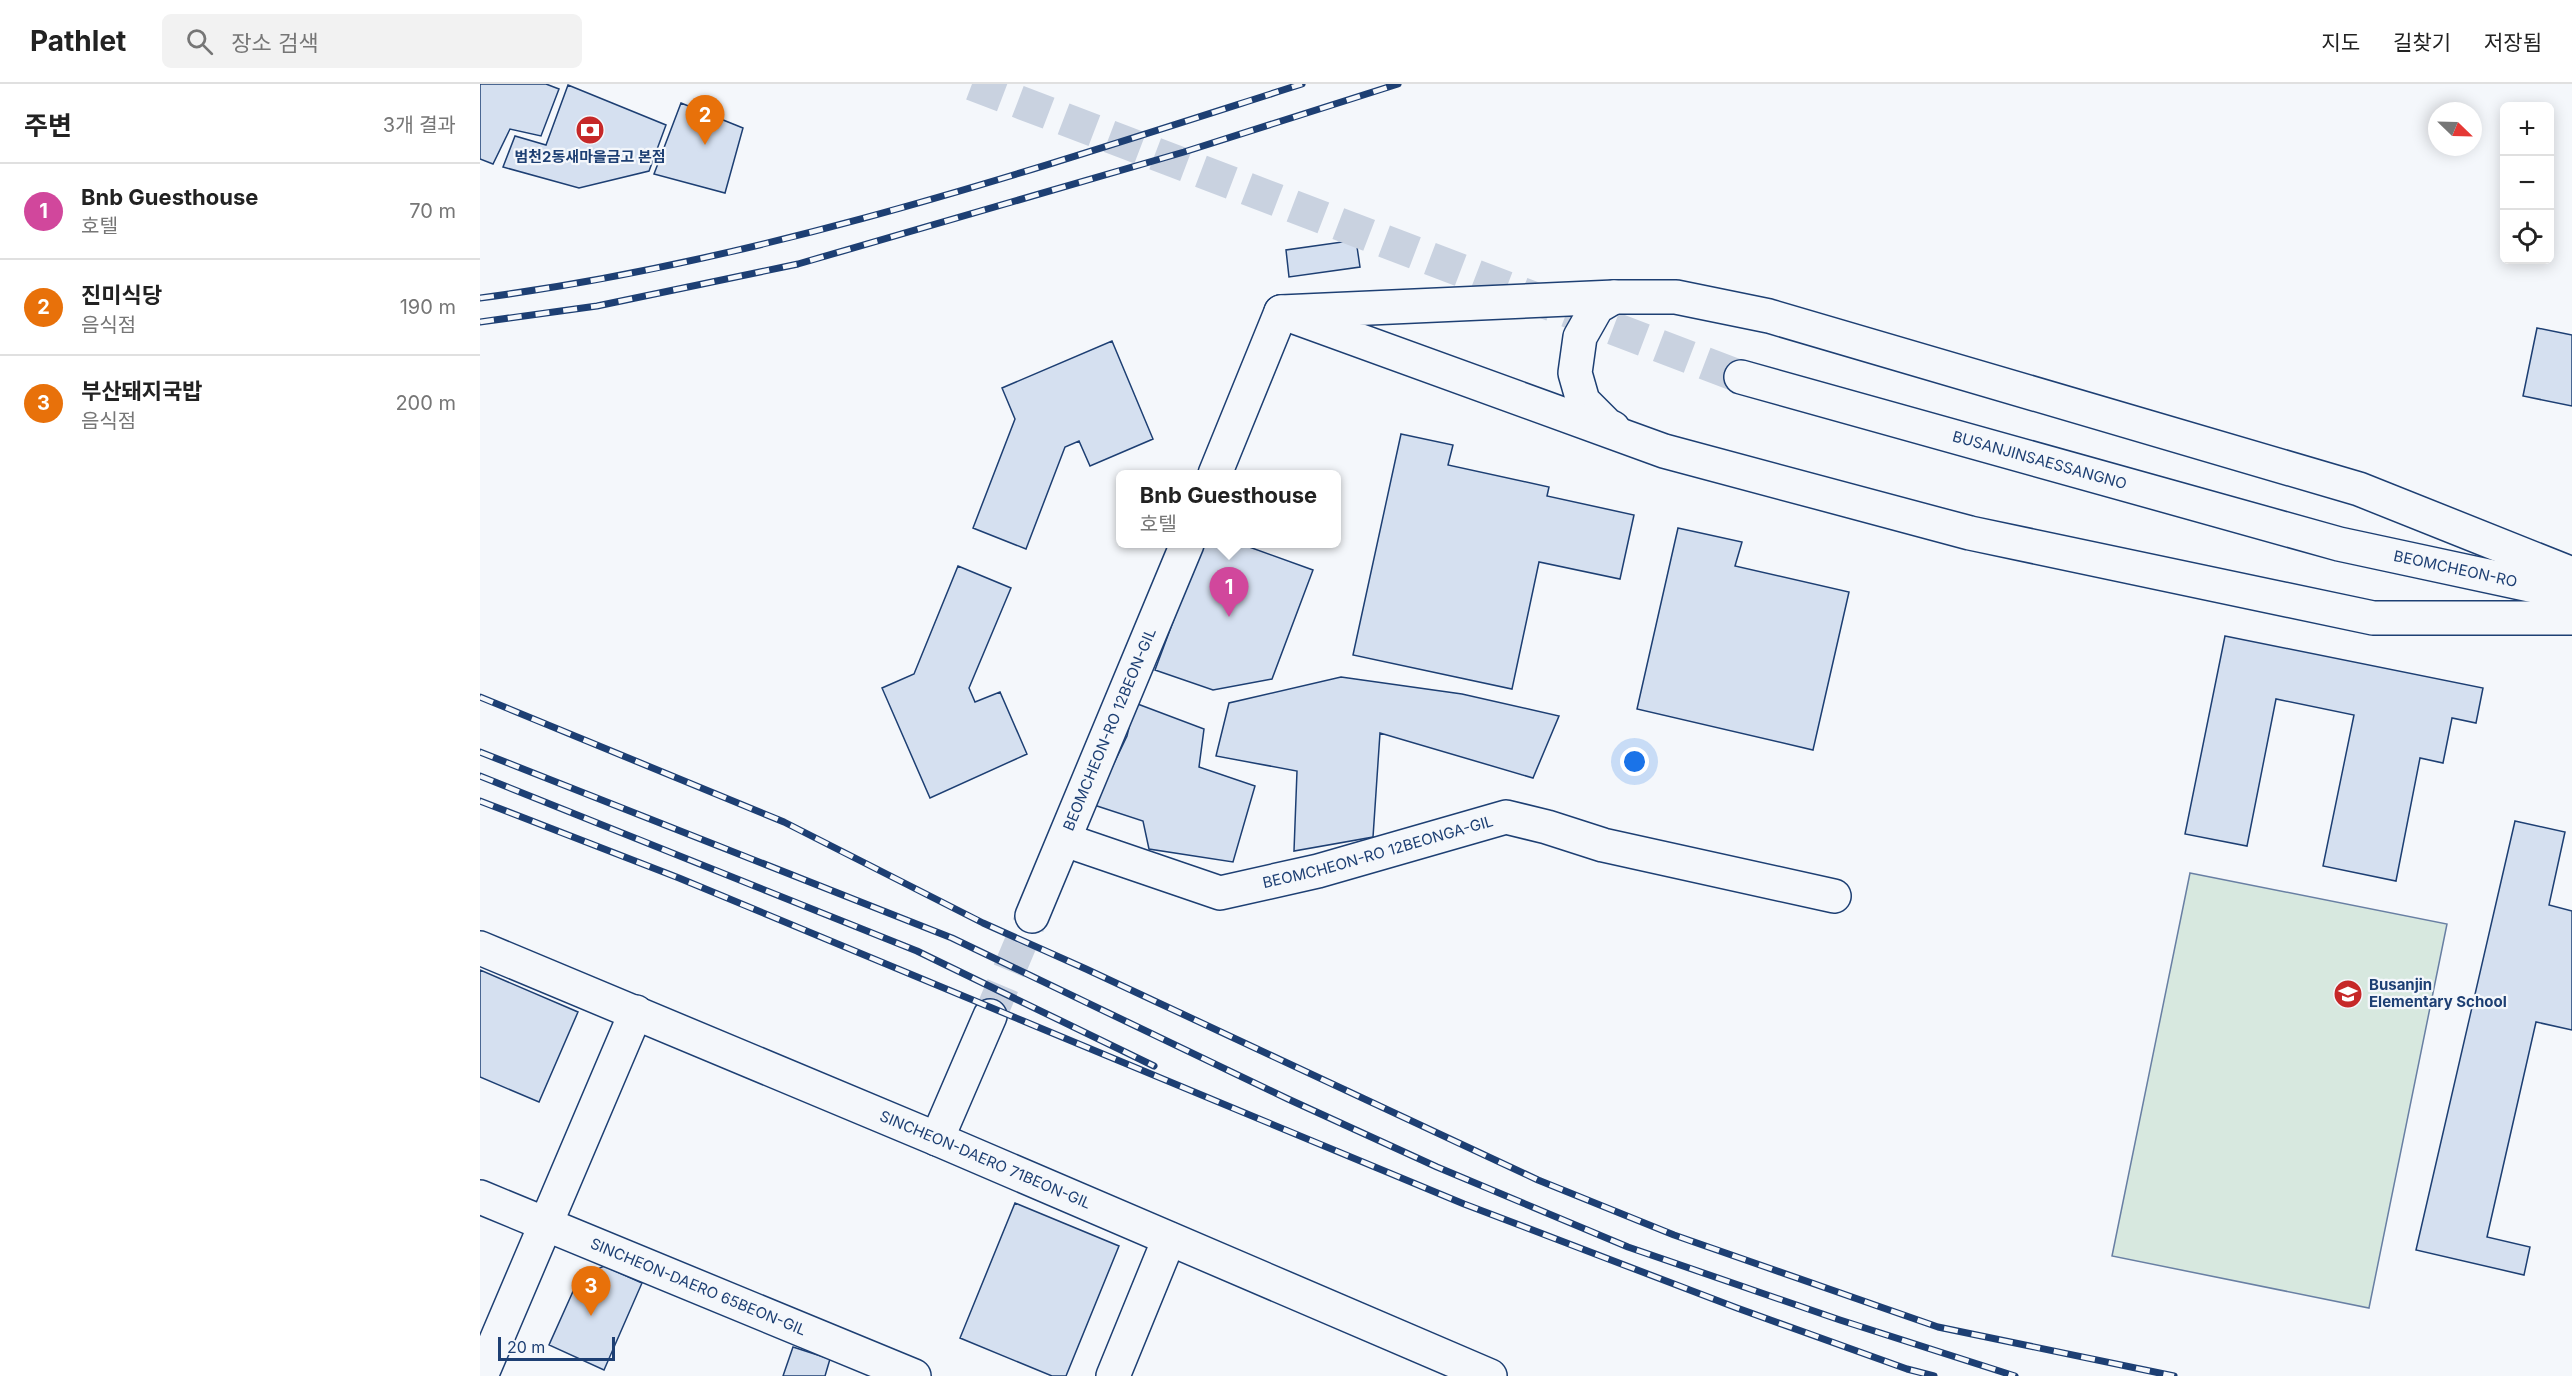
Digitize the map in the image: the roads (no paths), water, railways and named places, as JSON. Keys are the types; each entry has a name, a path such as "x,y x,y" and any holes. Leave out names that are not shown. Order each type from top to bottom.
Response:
{"main road":[{"path":"1614,297 1597,307 1580,338 1575,373 1583,401 1607,425 1664,451"},
{"path":"1281,312 1614,297 1676,297 1769,316 2359,489 2572,574"},
{"path":"1281,312 1664,451 1970,532 2373,618 2572,618"},
{"path":"1217,470 1281,312"},
{"name":"BEOMCHEON-RO","path":"1741,377 2339,544 2572,594"},
{"name":"BEOMCHEON-RO 12BEON-GIL","path":"1032,916 1185,548"},
{"name":"BEOMCHEON-RO 12BEONGA-GIL","path":"1065,840 1221,893 1318,871 1506,817 1603,845 1834,896"},
{"name":"SINCHEON-DAERO 71BEON-GIL","path":"480,948 938,1139 1490,1376"},
{"path":"481,1376 636,1012"},
{"path":"938,1139 990,1016"},
{"name":"SINCHEON-DAERO 65BEON-GIL","path":"480,1197 914,1376"},
{"path":"1113,1376 1169,1239"}],"tunnel":[{"path":"972,84 1741,377"},
{"path":"990,1016 1032,916"}],"railway":[{"path":"480,298 585,282 793,237 998,180 1302,84"},
{"path":"480,322 597,306 798,264 1184,152 1398,84"},
{"path":"480,697 784,822 983,923 1538,1180 1674,1235 1938,1327 2174,1376"},
{"path":"480,752 952,938 1288,1099 1437,1167 1628,1247 1840,1320 2015,1376"},
{"path":"480,776 917,951 1154,1066"},
{"path":"480,801 679,878 1464,1204 1737,1308 1907,1369 1934,1376"}],"place":[{"name":"범천2동새마을금고 본점","path":"590,130"},
{"name":"진미식당","path":"705,145"},
{"name":"Bnb Guesthouse","path":"1229,617"},
{"name":"Busanjin Elementary School","path":"2348,994"},
{"name":"부산돼지국밥","path":"591,1316"}]}
